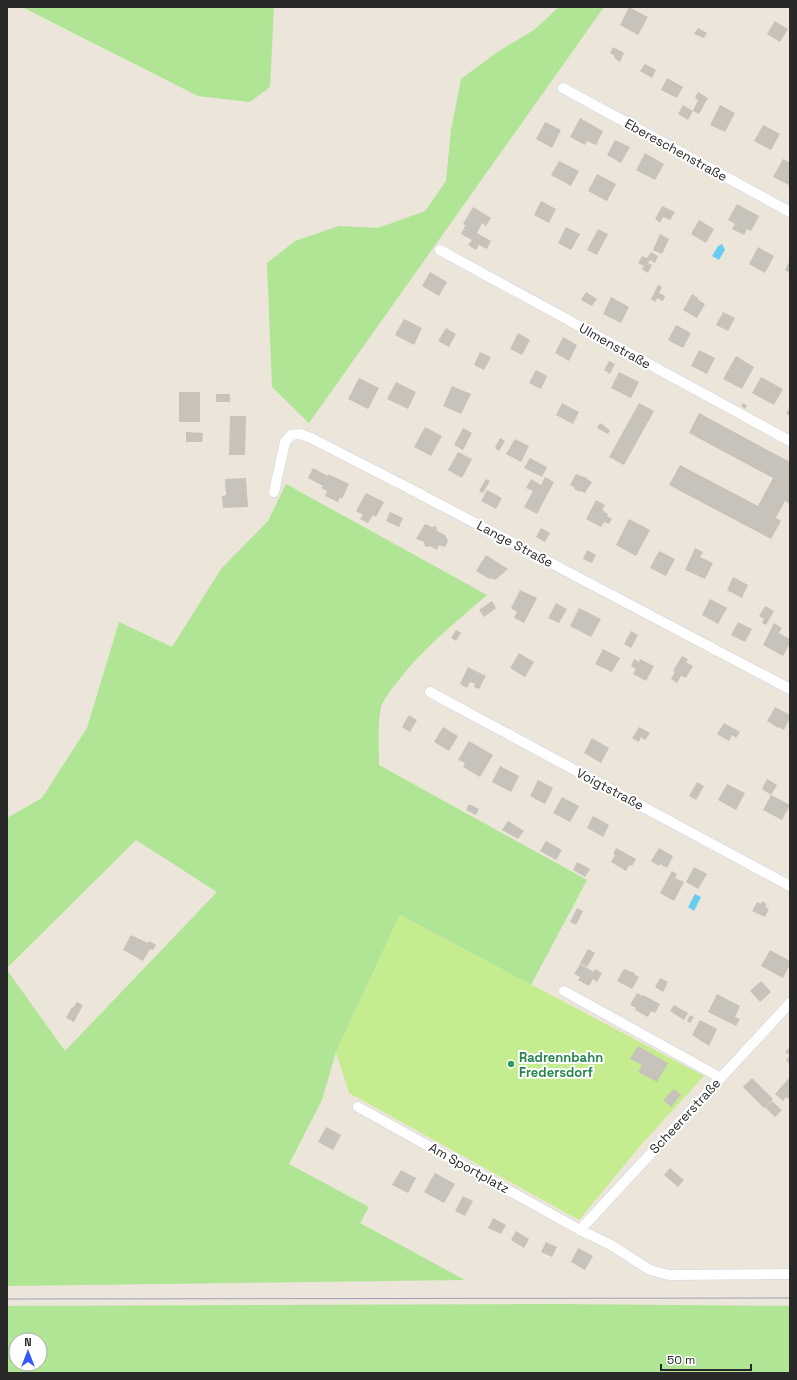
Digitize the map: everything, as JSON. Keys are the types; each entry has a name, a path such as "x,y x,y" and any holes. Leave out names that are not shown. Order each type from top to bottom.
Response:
{"street":[{"name":"Ebereschenstraße","path":"563,88 790,212"},
{"name":"Ulmenstraße","path":"440,250 790,440"},
{"name":"Lange Straße","path":"274,492 285,442 290,435 300,434 311,438 425,496 790,689"},
{"name":"Voigtstraße","path":"430,692 790,886"},
{"path":"564,991 721,1078"},
{"name":"Scheererstraße","path":"580,1230 790,1003"},
{"name":"Am Sportplatz","path":"358,1107 580,1230 611,1244 650,1270 668,1275 790,1274"}],"green space":[{"path":"22,7 274,7 270,87 250,102 198,96"},
{"path":"559,7 604,7 309,423 272,387 267,263 295,241 339,226 378,228 425,211 446,181 451,130 461,79 499,51 534,30"},
{"path":"286,484 487,595 418,657 385,698 379,717 379,765 587,880 531,985 400,915 336,1052 322,1100 289,1164 369,1207 360,1223 465,1280 7,1286 7,970 65,1051 217,892 136,840 7,968 7,818 42,798 87,728 119,622 172,647 221,569 268,521"},
{"name":"Radrennbahn Fredersdorf","path":"400,915 704,1076 640,1146 579,1220 349,1093 336,1052"},
{"path":"547,1304 790,1306 790,1373 7,1373 7,1306"}],"water":[{"path":"722,244 725,250 719,260 712,256 718,246"},
{"path":"695,894 701,897 694,911 688,907"}],"building":[{"path":"629,7 648,17 638,35 620,25"},
{"path":"775,21 788,29 780,42 767,34"},
{"path":"698,28 707,33 704,38 694,34"},
{"path":"613,47 624,53 620,62 610,53"},
{"path":"645,64 656,70 652,78 640,71"},
{"path":"667,78 683,87 677,98 661,90"},
{"path":"698,92 708,98 699,114 693,111 698,100 695,98"},
{"path":"683,105 693,111 688,120 678,114"},
{"path":"720,105 735,113 725,132 710,125"},
{"path":"580,118 603,131 596,145 587,141 585,145 570,137"},
{"path":"545,122 561,130 552,148 536,139"},
{"path":"763,125 780,134 771,150 754,141"},
{"path":"615,140 630,147 621,163 607,155"},
{"path":"645,153 664,164 655,180 636,170"},
{"path":"783,159 790,163 789,185 773,177"},
{"path":"559,161 579,171 571,186 551,175"},
{"path":"597,174 616,184 607,201 588,191"},
{"path":"541,201 556,209 549,223 534,215"},
{"path":"737,204 759,216 751,231 747,229 744,235 732,229 735,224 728,220"},
{"path":"662,206 675,212 670,220 663,217 660,223 655,219"},
{"path":"473,207 491,218 486,226 482,223 477,233 491,241 487,249 479,245 476,250 468,245 472,240 461,234 465,226 467,226 463,224"},
{"path":"699,220 714,229 706,243 691,234"},
{"path":"566,227 580,234 571,250 558,243"},
{"path":"598,229 608,234 597,255 587,250"},
{"path":"660,234 669,239 662,254 653,250"},
{"path":"758,247 774,256 765,273 749,264"},
{"path":"651,252 658,256 655,263 650,260 648,263 652,265 648,273 642,269 644,266 638,263 642,256 647,258"},
{"path":"790,260 790,273 785,270"},
{"path":"430,272 447,282 439,296 422,286"},
{"path":"658,285 662,287 659,293 665,296 663,301 657,298 655,302 651,299"},
{"path":"586,292 597,299 592,306 581,300"},
{"path":"692,294 705,304 697,318 683,310"},
{"path":"611,297 629,307 621,323 603,314"},
{"path":"723,312 735,318 728,331 716,325"},
{"path":"404,319 422,328 414,345 395,335"},
{"path":"676,325 691,333 683,348 668,340"},
{"path":"446,328 456,334 449,347 438,341"},
{"path":"518,333 530,340 522,355 510,349"},
{"path":"563,337 577,345 569,361 555,353"},
{"path":"699,350 715,358 707,374 691,366"},
{"path":"480,352 491,357 484,370 474,365"},
{"path":"736,356 754,367 742,389 723,379"},
{"path":"609,361 615,364 610,374 604,370"},
{"path":"536,370 547,376 541,389 529,383"},
{"path":"619,372 639,382 631,398 611,388"},
{"path":"761,377 783,389 774,405 752,393"},
{"path":"359,378 379,388 368,409 348,399"},
{"path":"396,382 416,392 408,409 387,399"},
{"path":"452,386 471,394 461,414 443,406"},
{"path":"179,392 200,392 200,422 179,422"},
{"path":"216,394 230,394 230,402 216,402"},
{"path":"562,403 579,412 573,424 556,415"},
{"path":"639,403 654,411 624,465 609,457"},
{"path":"743,403 747,406 745,409 741,406"},
{"path":"790,407 790,416 786,414"},
{"path":"699,413 790,462 790,504 785,501 776,518 781,521 771,539 669,485 680,465 758,506 773,478 689,433"},
{"path":"230,416 246,416 245,455 229,455"},
{"path":"600,423 610,430 608,434 597,428"},
{"path":"425,427 442,436 431,456 414,447"},
{"path":"463,428 472,433 463,450 454,445"},
{"path":"186,432 203,433 202,442 186,442"},
{"path":"500,438 505,441 499,451 495,448"},
{"path":"515,439 529,446 521,462 506,454"},
{"path":"458,452 472,459 462,478 448,470"},
{"path":"530,458 547,467 542,477 524,468"},
{"path":"313,468 328,476 328,474 349,484 342,499 340,497 338,502 325,496 327,491 321,488 323,486 308,478"},
{"path":"576,474 587,478 592,482 585,493 574,489 575,488 570,485"},
{"path":"545,477 554,482 537,514 524,507 533,491 526,488 531,479 541,485"},
{"path":"246,478 248,507 223,508 222,496 226,495 225,479"},
{"path":"486,479 490,481 483,493 479,491"},
{"path":"487,490 502,498 496,509 481,501"},
{"path":"366,493 384,502 376,517 373,515 368,523 360,519 363,515 356,511"},
{"path":"596,500 605,505 602,510 612,519 609,524 604,522 601,527 586,519"},
{"path":"390,512 403,518 399,527 386,521"},
{"path":"629,519 650,530 636,556 616,545"},
{"path":"425,524 432,527 436,526 437,531 445,535 448,541 445,547 439,545 437,550 430,546 425,547 424,542 416,539"},
{"path":"541,528 550,533 545,542 536,537"},
{"path":"695,548 703,552 700,557 713,563 705,579 685,570"},
{"path":"587,550 596,555 592,563 583,559"},
{"path":"659,551 675,559 666,576 650,568"},
{"path":"486,555 508,569 495,580 489,579 476,571"},
{"path":"733,577 748,585 742,598 727,590"},
{"path":"520,590 537,598 524,623 514,618 517,612 511,608"},
{"path":"710,599 727,608 718,624 702,615"},
{"path":"492,601 496,608 484,617 479,610"},
{"path":"556,603 567,609 559,623 548,618"},
{"path":"765,606 774,611 766,625 762,623 764,619 759,616"},
{"path":"579,608 601,619 591,637 570,626"},
{"path":"738,622 752,629 745,642 731,635"},
{"path":"774,623 782,628 779,633 790,639 790,643 783,656 763,645"},
{"path":"456,630 461,633 456,641 451,638"},
{"path":"631,631 638,635 631,648 624,644"},
{"path":"603,649 620,658 612,672 595,664"},
{"path":"519,653 534,662 525,677 510,668"},
{"path":"682,656 688,659 686,662 693,666 686,678 681,676 677,683 671,679 675,672 673,671"},
{"path":"634,659 639,662 640,659 654,666 646,681 633,674 636,669 631,666"},
{"path":"468,667 486,676 479,689 474,687 475,684 470,682 467,688 460,684"},
{"path":"775,707 790,715 784,730 767,721"},
{"path":"409,715 417,720 410,732 402,727"},
{"path":"724,723 740,732 736,738 732,735 729,741 717,734"},
{"path":"443,727 458,736 449,751 434,742"},
{"path":"639,727 650,733 645,740 641,737 639,742 632,738"},
{"path":"592,738 609,748 601,763 584,753"},
{"path":"469,741 493,755 480,777 463,767 465,763 458,760"},
{"path":"500,766 519,776 511,792 492,782"},
{"path":"767,779 777,785 771,795 762,789"},
{"path":"538,780 553,788 545,804 530,796"},
{"path":"697,782 704,786 696,800 689,796"},
{"path":"727,784 745,793 736,810 718,800"},
{"path":"771,795 790,805 782,820 763,810"},
{"path":"562,797 579,806 570,822 553,813"},
{"path":"469,804 479,809 476,815 466,810"},
{"path":"593,816 609,825 603,837 587,828"},
{"path":"508,821 524,831 518,839 502,830"},
{"path":"546,841 562,850 556,860 540,851"},
{"path":"616,848 636,859 632,866 629,865 626,871 611,862 615,855 613,854"},
{"path":"659,848 673,856 667,868 660,864 659,866 651,861"},
{"path":"577,862 590,869 585,877 573,870"},
{"path":"694,867 707,874 698,889 686,882"},
{"path":"672,871 677,874 675,878 684,882 674,901 660,893"},
{"path":"762,901 767,904 765,907 769,909 765,917 752,911 757,902 761,904"},
{"path":"577,908 583,911 576,925 570,922"},
{"path":"131,935 156,945 153,950 150,949 143,961 123,950"},
{"path":"588,949 595,953 587,967 580,963"},
{"path":"770,950 790,961 783,978 761,966"},
{"path":"580,964 594,972 595,969 602,973 597,982 593,979 589,986 578,980 580,977 574,974"},
{"path":"624,969 635,973 634,974 639,977 632,989 617,981"},
{"path":"660,978 668,982 663,992 655,987"},
{"path":"761,981 771,992 760,1002 750,991"},
{"path":"637,993 660,1004 655,1013 651,1011 648,1017 635,1010 636,1008 630,1005"},
{"path":"717,994 740,1006 735,1017 740,1019 736,1026 708,1012"},
{"path":"77,1002 83,1005 74,1022 66,1018 72,1007 73,1008"},
{"path":"674,1005 688,1013 684,1020 670,1011"},
{"path":"690,1015 694,1017 690,1023 687,1021"},
{"path":"700,1020 717,1029 709,1046 692,1035"},
{"path":"638,1046 668,1063 657,1082 638,1072 642,1065 630,1059"},
{"path":"789,1048 790,1049 790,1055 785,1052"},
{"path":"790,1055 790,1064 786,1060"},
{"path":"790,1077 790,1100 786,1097 783,1101 775,1094"},
{"path":"752,1078 773,1099 764,1108 743,1087"},
{"path":"674,1089 681,1095 671,1107 663,1100"},
{"path":"772,1101 782,1110 775,1117 765,1107"},
{"path":"326,1127 341,1135 333,1150 318,1142"},
{"path":"670,1168 684,1180 678,1187 664,1175"},
{"path":"401,1170 416,1178 408,1193 392,1185"},
{"path":"435,1173 455,1184 444,1203 424,1192"},
{"path":"463,1196 473,1201 465,1216 455,1211"},
{"path":"493,1218 506,1225 501,1234 488,1228"},
{"path":"516,1231 529,1239 524,1248 511,1240"},
{"path":"546,1242 557,1247 552,1257 541,1252"},
{"path":"578,1248 593,1256 585,1270 571,1262"}],"tram line":[{"path":"7,1299 790,1298"}],"place":[{"name":"Radrennbahn Fredersdorf","path":"511,1064"}]}
